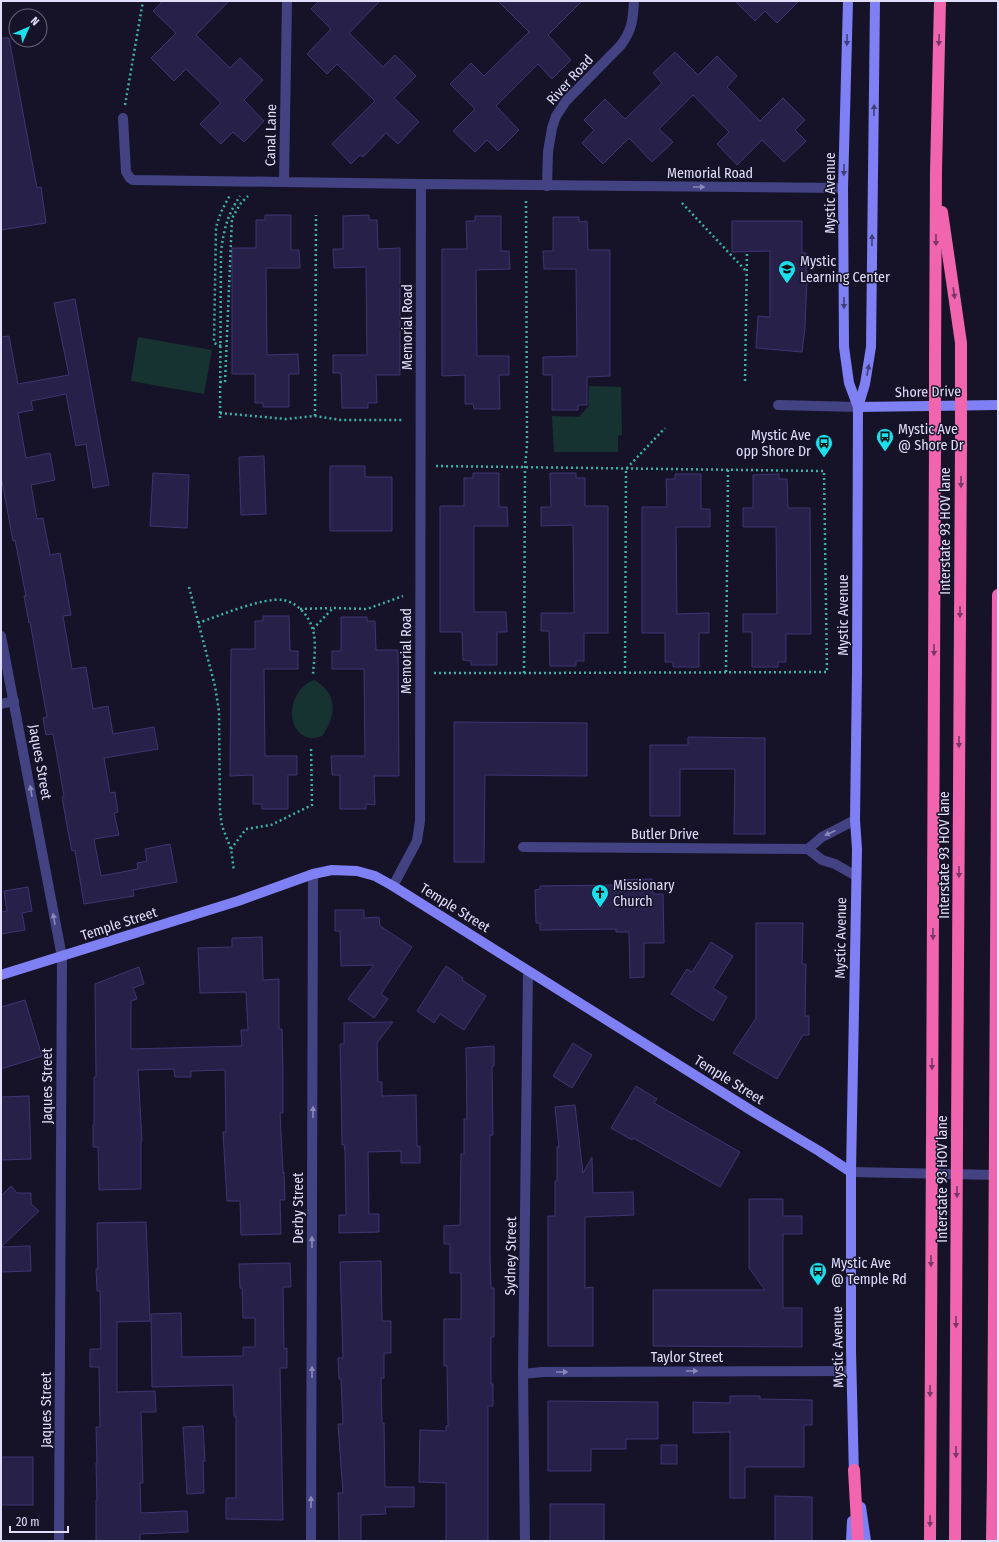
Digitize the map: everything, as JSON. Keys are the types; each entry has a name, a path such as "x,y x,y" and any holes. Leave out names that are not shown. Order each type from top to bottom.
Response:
{"highway":[{"path":"930,1541 936,171 940,1"},
{"name":"Interstate 93 HOV lane","path":"936,171 961,343 955,1541"},
{"path":"992,1541 998,595"},
{"path":"854,1470 858,1541"}],"main road":[{"name":"Mystic Avenue","path":"848,1 843,188 844,347 850,383 858,407 855,820 857,849 851,1172 851,1371 854,1470 851,1541"},
{"name":"Mystic Avenue","path":"858,407 866,384 871,347 875,1"},
{"name":"Shore Drive","path":"858,407 998,405"},
{"name":"Temple Street","path":"1,975 238,901 313,874 332,870 357,871 375,876 393,886 851,1172"},
{"name":"Mystic Avenue","path":"854,1470 866,1541"}],"street":[{"name":"Canal Lane","path":"287,1 284,182 421,184"},
{"name":"River Road","path":"547,186 548,152 552,128 556,116 566,101 627,37 632,26 634,1"},
{"path":"123,118 126,172 133,180 284,182"},
{"name":"Memorial Road","path":"393,886 417,841 420,821 421,184 843,188"},
{"path":"778,405 858,407"},
{"name":"Jaques Street","path":"1,636 62,957 59,1541"},
{"path":"1,704 14,701"},
{"path":"855,820 822,837 808,849 822,860 835,864 856,876"},
{"name":"Butler Drive","path":"523,847 808,849"},
{"name":"Derby Street","path":"311,1541 313,874"},
{"name":"Sydney Street","path":"525,1541 524,1374 528,971"},
{"path":"851,1172 998,1175"},
{"name":"Taylor Street","path":"524,1374 542,1372 851,1371"}],"path":[{"path":"123,118 143,1"},
{"path":"220,346 214,343 216,227 221,212 238,181"},
{"path":"220,418 221,252 224,229 233,207 251,181"},
{"path":"220,382 225,382 232,218 241,203 253,193"},
{"path":"524,673 525,467 527,445 526,201"},
{"path":"682,203 746,272"},
{"path":"315,416 316,215"},
{"path":"745,381 747,251"},
{"path":"220,413 286,419 315,416 340,420 403,420"},
{"path":"625,673 626,469 665,428"},
{"path":"434,672 827,672 824,471 436,466"},
{"path":"726,672 728,470"},
{"path":"189,587 215,686 220,711 220,812 222,826 231,849 234,871"},
{"path":"300,609 367,609 403,596"},
{"path":"198,623 266,601 285,600 295,605 305,613 312,629 314,636 313,674"},
{"path":"312,629 332,608"},
{"path":"231,849 246,828 271,825 312,805 311,746"}],"green space":[{"path":"138,337 212,350 204,394 131,381"},
{"path":"589,386 621,387 622,435 618,436 618,452 554,452 552,416 579,417 588,407"},
{"path":"314,680 322,685 327,691 333,705 330,721 322,736 310,738 301,734 296,728 292,710 294,701 299,692 305,685"}],"building":[{"path":"163,1 229,1 196,35 230,68 240,58 263,80 244,100 264,121 244,142 233,132 221,144 200,124 221,103 186,69 174,81 151,58 176,33 153,11"},
{"path":"319,1 380,1 349,33 383,67 395,55 416,76 394,98 419,122 398,144 386,133 363,157 360,155 351,164 332,144 375,101 337,64 327,74 307,54 331,29 311,9"},
{"path":"498,1 582,1 548,35 571,60 552,79 538,64 496,106 519,130 498,151 487,140 475,152 453,131 475,109 450,84 471,63 484,76 529,32"},
{"path":"735,1 799,1 777,23 765,11 755,21"},
{"path":"1,38 8,38 8,48 11,48 37,188 41,187 46,223 1,230"},
{"path":"675,52 698,75 717,56 737,76 727,87 760,121 783,98 805,120 795,130 806,141 784,162 762,140 737,165 717,144 729,132 693,95 659,129 673,142 652,162 629,138 603,164 582,143 594,130 584,120 605,99 625,119 662,83 653,73"},
{"path":"265,215 291,215 291,250 299,250 300,268 266,268 267,355 298,354 299,374 289,374 289,407 263,407 263,403 255,403 255,374 232,374 232,248 256,248 256,220 265,220"},
{"path":"369,215 369,220 377,220 378,249 400,248 400,375 376,375 377,403 368,403 368,408 342,408 341,373 333,373 333,355 367,355 366,267 334,268 333,249 343,249 343,216"},
{"path":"475,216 501,216 501,251 509,251 510,269 476,270 477,356 509,356 509,375 499,375 500,409 474,409 473,404 465,404 465,375 442,376 442,249 467,249 466,221 475,221"},
{"path":"553,217 579,217 579,222 587,221 588,250 610,250 610,376 587,377 587,405 578,405 578,410 552,410 552,375 543,375 543,357 577,356 576,269 544,269 543,251 553,251"},
{"path":"732,221 802,221 802,253 806,253 807,278 805,328 802,352 756,348 758,316 770,317 770,251 732,252"},
{"path":"75,299 109,485 93,488 86,444 76,446 66,394 31,401 33,410 18,413 26,458 50,453 55,480 31,485 37,519 43,518 50,555 60,553 71,615 63,616 72,669 86,667 93,709 108,706 113,734 154,727 158,749 104,758 110,793 115,792 118,812 114,813 119,835 94,839 101,876 138,869 137,863 147,861 145,849 170,844 177,882 133,890 134,896 84,904 75,850 72,851 68,831 62,797 64,796 53,734 46,735 43,718 47,717 24,596 26,596 15,540 13,541 1,476 1,337 9,336 18,384 69,375 54,303"},
{"path":"264,456 266,514 241,515 239,457"},
{"path":"330,466 365,466 365,477 392,477 392,531 330,531"},
{"path":"153,473 189,475 187,528 150,526"},
{"path":"473,473 499,473 499,507 507,507 508,526 474,526 474,612 506,612 507,632 497,632 497,665 471,665 471,661 463,660 462,632 440,632 440,506 464,506 464,478 473,478"},
{"path":"550,473 576,473 576,478 585,478 585,506 608,506 608,633 584,633 584,661 576,661 576,666 550,666 549,631 541,631 541,613 574,613 573,525 541,526 541,507 551,507"},
{"path":"675,474 701,474 701,509 710,509 710,527 676,527 677,614 709,613 709,633 699,633 699,667 673,667 673,662 665,662 665,633 642,633 642,507 667,507 666,479 675,479"},
{"path":"779,474 779,479 787,479 788,508 810,508 811,634 786,634 786,662 778,662 778,667 752,667 752,632 743,632 743,614 777,614 776,527 743,527 743,508 753,508 753,475"},
{"path":"263,616 289,616 290,651 298,651 298,669 264,669 265,756 297,756 297,775 288,775 288,809 262,809 262,804 253,804 253,775 230,776 231,649 255,649 255,621 263,621"},
{"path":"341,617 367,617 367,621 375,621 376,650 398,650 399,776 374,776 375,805 366,804 366,809 340,809 340,775 332,775 331,756 365,756 364,669 332,669 332,651 341,651"},
{"path":"454,722 587,723 587,776 485,775 484,862 454,862"},
{"path":"688,737 765,738 765,834 734,834 735,769 680,769 680,816 650,816 650,745 688,745"},
{"name":"Missionary Church","path":"652,879 653,894 663,894 664,943 644,943 644,977 630,978 629,932 616,932 616,929 540,930 540,923 536,923 535,890 540,889 540,886 616,885 616,880"},
{"path":"28,887 32,911 22,913 25,930 1,934 1,912 7,911 4,891"},
{"path":"335,910 364,910 364,918 379,917 380,926 412,947 381,994 388,999 374,1018 348,999 374,965 341,966 340,931 335,931"},
{"path":"756,923 803,923 802,964 806,964 805,1016 809,1016 809,1035 803,1035 777,1079 733,1053 756,1018"},
{"path":"262,937 263,980 279,979 279,1029 282,1029 283,1072 283,1113 280,1113 285,1200 280,1200 281,1234 241,1235 240,1201 227,1201 223,1132 226,1132 225,1070 191,1071 191,1077 175,1077 174,1069 138,1070 142,1141 141,1189 99,1190 98,1147 93,1147 94,1077 96,1077 95,984 139,967 144,984 133,988 137,999 131,1001 131,1049 242,1046 241,1030 248,1030 246,992 200,993 198,948 232,947 232,938"},
{"path":"711,942 733,956 713,988 727,997 713,1021 671,994 687,969 692,972"},
{"path":"446,966 463,978 462,980 486,996 464,1030 440,1014 434,1023 417,1011"},
{"path":"25,1000 42,1056 1,1069 1,1007"},
{"path":"393,1022 377,1043 378,1082 382,1082 382,1096 416,1095 417,1146 420,1146 420,1163 401,1163 401,1151 368,1152 369,1214 379,1214 379,1232 339,1233 339,1215 346,1215 345,1152 344,1144 342,1145 340,1044 344,1044 344,1023"},
{"path":"573,1043 592,1055 572,1088 553,1076"},
{"path":"494,1046 494,1066 492,1066 493,1135 490,1135 490,1257 491,1288 494,1288 494,1337 491,1337 491,1384 493,1384 493,1406 488,1406 488,1541 446,1541 446,1483 419,1482 420,1430 446,1431 446,1426 448,1426 447,1366 444,1366 444,1319 461,1319 461,1273 450,1273 450,1244 444,1244 444,1226 460,1225 461,1154 464,1154 464,1119 467,1119 466,1048"},
{"path":"636,1086 657,1099 654,1103 740,1152 720,1187 633,1138 632,1140 611,1128"},
{"path":"29,1096 31,1159 1,1160 1,1097"},
{"path":"575,1105 583,1173 592,1157 593,1193 633,1192 634,1215 585,1217 585,1288 593,1287 593,1346 548,1346 548,1216 555,1216 555,1181 557,1181 557,1147 559,1147 555,1107"},
{"path":"11,1186 17,1193 31,1193 31,1204 39,1211 1,1247 1,1196"},
{"path":"749,1199 783,1199 783,1216 802,1216 802,1234 783,1234 783,1308 802,1308 802,1347 653,1346 653,1290 765,1290 749,1268"},
{"path":"146,1222 150,1321 117,1322 117,1392 155,1391 156,1412 141,1412 143,1483 140,1483 141,1513 187,1511 188,1532 140,1534 140,1541 96,1541 96,1427 100,1427 99,1367 90,1367 90,1349 101,1349 100,1291 97,1291 96,1269 98,1269 97,1223"},
{"path":"30,1246 31,1271 1,1272 1,1247"},
{"path":"381,1261 382,1321 391,1321 391,1353 384,1353 384,1378 381,1378 382,1423 384,1423 385,1487 414,1487 414,1507 385,1507 386,1514 361,1515 361,1541 339,1541 338,1493 343,1493 338,1424 343,1424 341,1379 339,1379 338,1358 343,1358 340,1262"},
{"path":"290,1263 291,1287 283,1287 284,1349 287,1348 287,1368 280,1368 283,1520 226,1519 226,1498 236,1498 236,1416 234,1416 233,1385 152,1387 151,1314 181,1313 182,1357 243,1356 243,1347 255,1347 255,1318 243,1318 242,1288 240,1288 239,1264"},
{"path":"730,1396 760,1396 760,1399 812,1400 812,1425 804,1425 804,1467 745,1467 745,1498 730,1498 730,1432 693,1433 693,1402 730,1403"},
{"path":"548,1401 658,1402 658,1439 626,1439 626,1449 591,1449 591,1471 548,1471"},
{"path":"203,1426 205,1461 203,1461 204,1493 187,1494 183,1427"},
{"path":"661,1445 677,1445 677,1464 661,1464"},
{"path":"1,1457 33,1457 33,1505 1,1505"},
{"path":"775,1496 812,1497 812,1541 775,1541"},
{"path":"550,1504 604,1504 604,1541 550,1541"}],"place":[{"name":"Mystic Learning Center","path":"787,284"},
{"name":"Mystic Ave @ Shore Dr","path":"885,452"},
{"name":"Mystic Ave opp Shore Dr","path":"824,458"},
{"name":"Missionary Church","path":"600,908"},
{"name":"Mystic Ave @ Temple Rd","path":"818,1286"}]}
